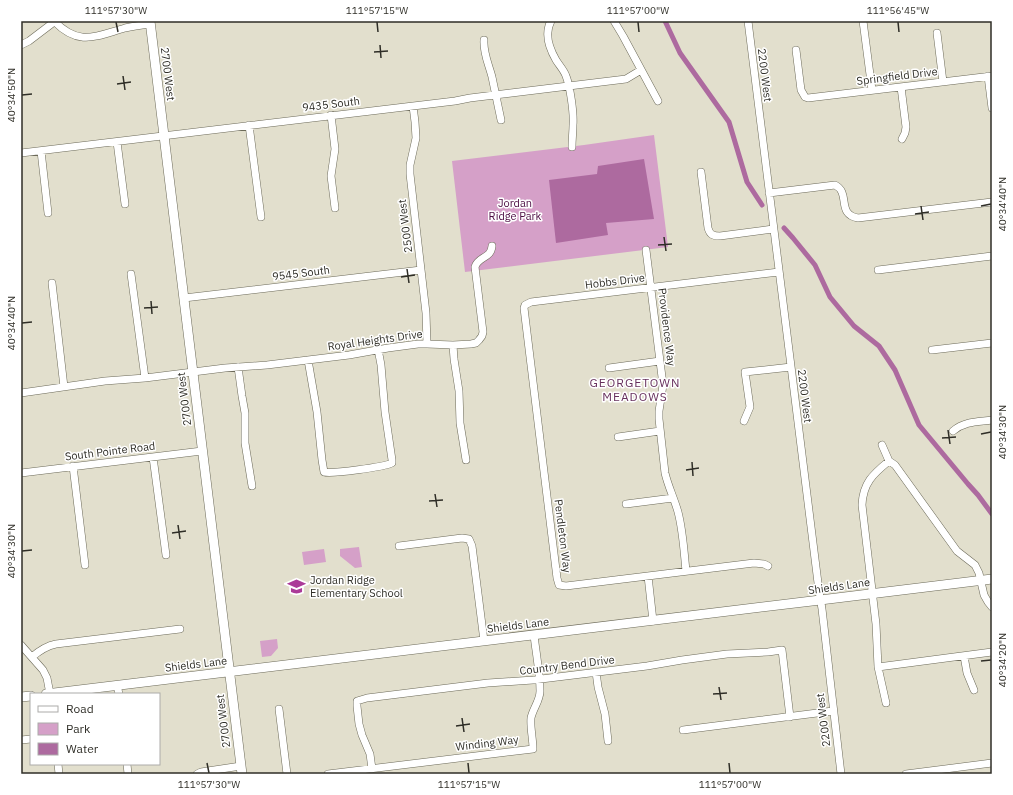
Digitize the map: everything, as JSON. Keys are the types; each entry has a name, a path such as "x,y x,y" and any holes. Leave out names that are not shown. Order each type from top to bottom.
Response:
{"main road":[{"name":"2700 West","path":"150,22 242,770"},
{"name":"Shields Lane","path":"67,693 118,690 230,672 992,579"}],"street":[{"path":"21,44 34,37 54,21 64,30 75,36 86,38 98,37 150,22"},
{"path":"551,21 547,31 549,45 566,76 568,86 573,119 572,147"},
{"path":"614,21 658,101"},
{"name":"2200 West","path":"748,21 841,774"},
{"path":"863,21 872,90"},
{"path":"937,33 942,82"},
{"path":"484,40 485,55 492,78 501,120"},
{"name":"Springfield Drive","path":"796,50 802,90 805,97 812,98 990,76"},
{"name":"9435 South","path":"21,153 568,86 626,78 641,70"},
{"path":"990,76 992,108"},
{"path":"901,87 906,127 902,139"},
{"name":"2500 West","path":"413,106 416,122 416,138 411,160 410,174 426,313 426,344"},
{"path":"331,116 335,149 331,176 335,208"},
{"path":"249,125 261,217"},
{"path":"117,142 125,204"},
{"path":"41,151 48,213"},
{"path":"701,172 708,228 713,236 773,229"},
{"path":"769,193 835,185 842,191 846,211 850,215 858,218 992,202"},
{"name":"Royal Heights Drive","path":"21,393 105,381 267,365 349,355 378,349 426,344 453,346 476,343 482,336 482,329 475,267 477,262 492,251 492,246"},
{"name":"Providence Way","path":"646,250 663,385 659,411 660,431 667,481 680,519 686,571"},
{"path":"878,270 992,256"},
{"name":"9545 South","path":"184,298 421,270"},
{"name":"Hobbs Drive","path":"525,305 532,302 779,272"},
{"path":"131,274 145,378"},
{"path":"52,283 64,387"},
{"name":"Pendleton Way","path":"525,305 524,312 559,585 566,586 754,563 768,566"},
{"path":"932,350 992,343"},
{"path":"453,346 459,391 460,423 466,460"},
{"path":"308,360 319,424 324,472 328,473 382,466 392,463 392,456 385,412 381,364 378,349"},
{"path":"609,368 660,362"},
{"path":"238,367 246,419 245,443 252,486"},
{"path":"744,421 750,407 746,372 791,367"},
{"path":"954,431 966,424 992,420"},
{"path":"618,437 660,431"},
{"path":"882,445 889,461 894,465 957,551 978,569 984,595 992,607"},
{"name":"South Pointe Road","path":"21,473 202,450"},
{"path":"153,456 166,555"},
{"path":"886,703 878,667 876,624 862,510 862,499 870,479 876,471 889,461"},
{"path":"73,466 85,565"},
{"path":"626,504 673,498"},
{"path":"400,546 462,538 470,539 484,641"},
{"path":"648,576 653,621"},
{"path":"32,657 40,650 50,645 180,628"},
{"name":"Winding Way","path":"328,774 533,749 532,718 540,697 534,635"},
{"path":"21,645 44,670 50,693"},
{"name":"Country Bend Drive","path":"372,769 370,754 360,729 357,706 357,701 367,698 480,684 644,667 727,654 763,653 782,650 790,717"},
{"path":"878,667 992,652"},
{"path":"964,656 966,673 974,690"},
{"path":"596,672 605,714 608,741"},
{"path":"279,709 287,774"},
{"path":"683,730 833,711"},
{"path":"906,774 992,763"},
{"path":"196,774 201,772 242,770"}],"green space":[{"name":"Jordan Ridge Park","path":"654,135 668,247 465,272 452,161"},
{"path":"359,547 362,567 355,568 340,556 340,549"},
{"path":"324,549 326,562 304,565 302,552"},
{"path":"277,639 278,648 271,656 262,657 260,641"}],"water":[{"path":"644,159 654,219 606,223 608,235 556,243 549,180 597,174 598,166"}],"waterway":[{"path":"665,21 680,53 729,122 747,182 762,205"},
{"path":"784,228 815,265 830,297 854,326 879,346 895,370 919,425 978,495 992,514"}],"place":[{"name":"Jordan Ridge Elementary School","path":"297,586"}],"district":[{"name":"GEORGETOWN MEADOWS","path":"635,389"}]}
